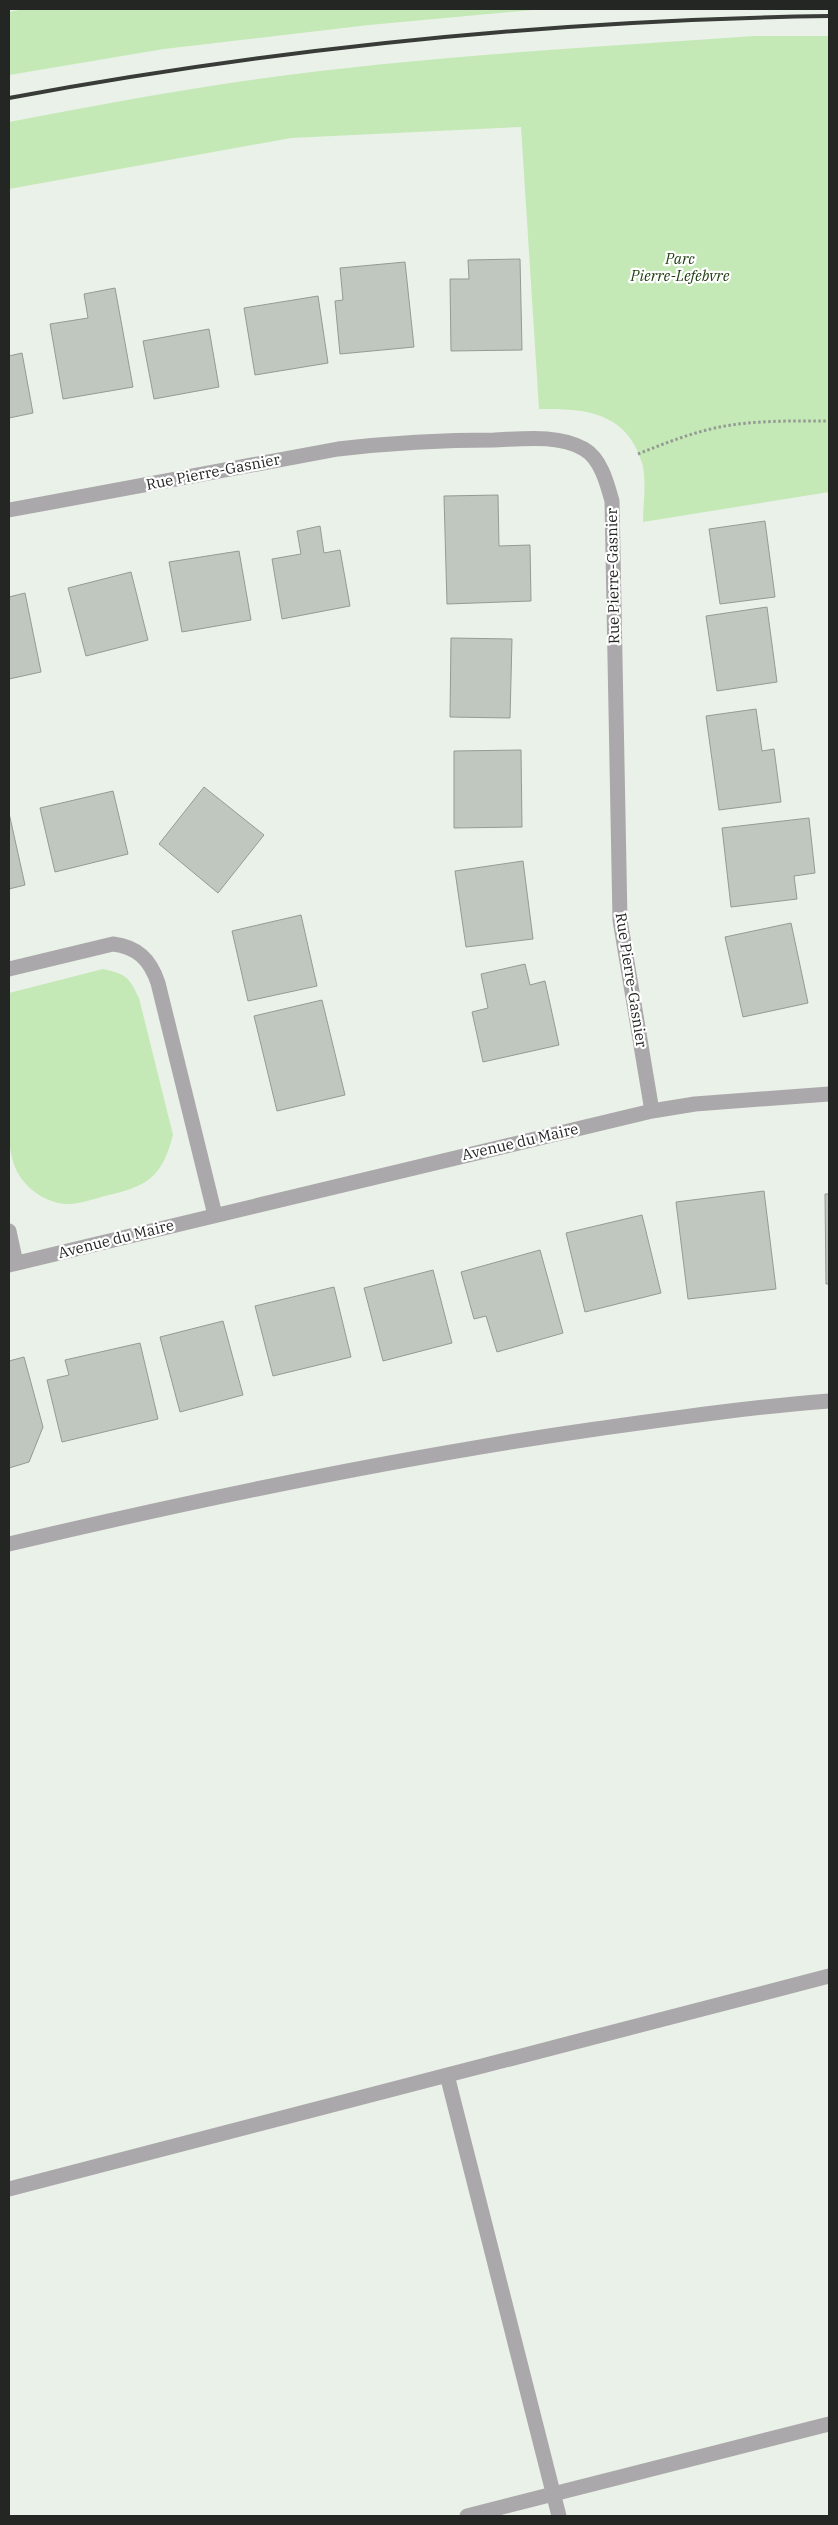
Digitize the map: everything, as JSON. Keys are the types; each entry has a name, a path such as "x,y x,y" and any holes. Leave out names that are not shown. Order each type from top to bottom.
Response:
{"street":[{"name":"Rue Pierre-Gasnier","path":"9,510 338,449 384,444 528,439 564,441 585,449 598,464 612,501 620,920 652,1111"},
{"path":"9,969 113,944 127,946 147,960 158,983 216,1215"},
{"name":"Avenue du Maire","path":"9,1231 13,1264 652,1111 695,1104 829,1094"},
{"path":"9,1544 182,1502 499,1443 751,1407 829,1401"},
{"path":"9,2189 829,1976"},
{"path":"447,2075 559,2516"},
{"path":"468,2516 829,2424"}],"path":[{"path":"638,454 688,435 716,428 751,423 829,421"}],"green space":[{"path":"24,9 544,9 369,25 164,49 9,75 9,12"},
{"name":"Parc Pierre-Lefebvre","path":"754,36 829,36 829,492 643,522 645,485 642,463 635,446 626,433 615,423 602,416 588,412 539,409 521,127 291,138 9,189 9,122 198,88 336,69 545,50"},
{"path":"103,969 126,978 139,998 173,1135 160,1168 146,1181 126,1190 83,1202 71,1204 57,1203 42,1197 23,1181 12,1158 9,1130 9,993"}],"building":[{"path":"520,259 522,350 451,351 450,279 469,279 468,260"},
{"path":"405,262 414,347 340,354 335,301 343,300 340,268"},
{"path":"115,288 133,387 63,399 50,324 88,318 84,294"},
{"path":"318,296 328,363 255,375 244,308"},
{"path":"209,329 219,387 154,399 143,341"},
{"path":"22,353 33,413 9,418 9,356"},
{"path":"498,495 499,546 530,545 531,601 447,604 444,496"},
{"path":"765,521 775,597 720,604 709,529"},
{"path":"320,526 324,553 340,550 350,606 282,619 272,559 301,554 297,531"},
{"path":"239,551 251,620 182,632 169,562"},
{"path":"131,572 148,640 86,656 68,588"},
{"path":"25,593 41,672 9,679 9,597"},
{"path":"767,607 777,682 717,691 706,616"},
{"path":"451,638 512,639 510,718 450,717"},
{"path":"756,709 762,751 774,749 781,802 719,810 706,716"},
{"path":"521,750 522,827 454,828 454,751"},
{"path":"204,787 264,835 218,893 159,844"},
{"path":"113,791 128,854 55,872 40,808"},
{"path":"9,813 25,885 9,889"},
{"path":"809,818 815,873 794,876 797,899 731,907 722,828"},
{"path":"523,861 533,939 466,947 455,871"},
{"path":"301,915 317,986 248,1001 232,931"},
{"path":"791,923 808,1003 743,1017 725,937"},
{"path":"525,964 530,985 545,981 559,1045 483,1062 472,1012 488,1008 481,974"},
{"path":"322,1000 345,1095 277,1111 254,1016"},
{"path":"764,1191 776,1289 688,1299 676,1202"},
{"path":"825,1194 829,1194 829,1284 826,1284"},
{"path":"642,1215 661,1293 585,1312 566,1233"},
{"path":"540,1250 563,1333 497,1352 486,1316 474,1319 461,1272"},
{"path":"433,1270 452,1343 383,1361 364,1288"},
{"path":"334,1287 351,1357 273,1376 255,1306"},
{"path":"223,1321 243,1395 180,1412 160,1337"},
{"path":"140,1343 158,1419 62,1442 47,1380 69,1375 65,1360"},
{"path":"24,1357 43,1427 29,1462 9,1468 9,1361"}],"railway":[{"path":"9,98 212,65 418,40 623,23 829,16"}]}
